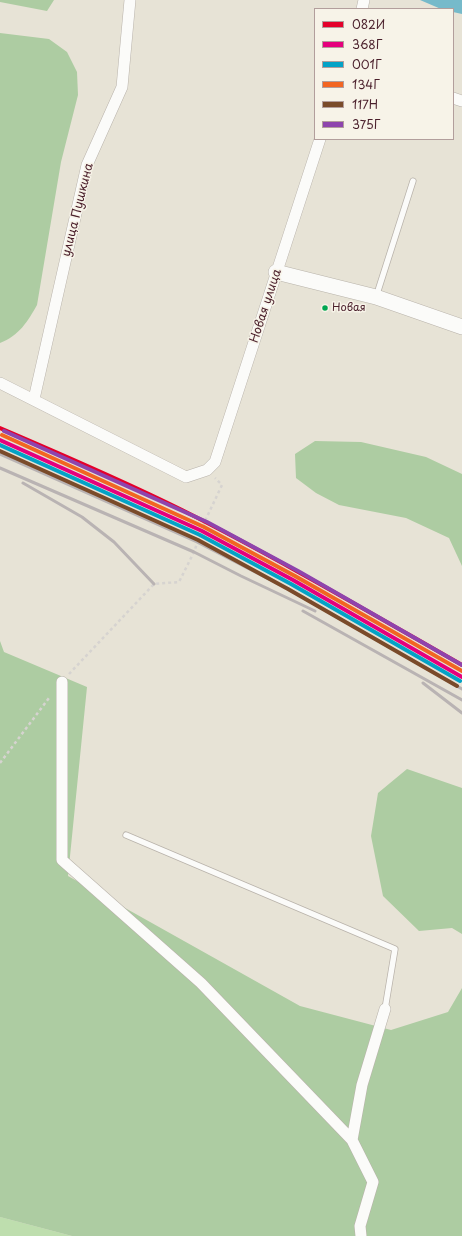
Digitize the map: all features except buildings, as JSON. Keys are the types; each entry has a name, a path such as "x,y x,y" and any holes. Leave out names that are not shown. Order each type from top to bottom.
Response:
{"street":[{"name":"улица Пушкина","path":"34,399 87,165 122,87 130,0"},
{"name":"Новая улица","path":"207,470 215,462 320,140"},
{"path":"276,272 376,297 462,327"},
{"path":"0,383 186,477 207,470"},
{"path":"62,682 62,860 201,983 352,1140 373,1182 360,1226 360,1236"},
{"path":"352,1140 362,1085 385,1009"}],"lane":[{"path":"376,297 413,181"},
{"path":"126,835 395,949 385,1009"}],"path":[{"path":"0,763 62,682 154,584 178,582 194,552 205,521 222,485 207,470"}],"green space":[{"path":"0,0 54,0 47,11 0,2"},
{"path":"0,33 49,39 67,52 77,72 78,95 61,162 37,305 18,332 0,343"},
{"path":"315,441 361,442 426,457 462,474 462,566 449,538 406,518 339,505 316,493 296,478 295,454"},
{"path":"0,641 4,652 87,687 68,876 300,1006 391,1030 448,1012 462,988 462,1236 72,1236 0,1217"},
{"path":"407,769 462,788 462,934 452,928 419,931 383,896 371,836 378,793"},
{"path":"0,1217 72,1236 0,1236"}],"water":[{"path":"420,0 462,0 462,14 454,12 454,8 439,8"}],"railway":[{"path":"0,454 197,542 288,589 462,689"},
{"path":"0,468 194,552 315,611"},
{"path":"23,483 82,517 114,542 154,584"},
{"path":"303,611 462,700"},
{"path":"423,683 462,713"}],"transit line":[{"name":"082И","path":"0,428 69,457 182,510 288,566 462,665"},
{"name":"375Г","path":"4,431 207,522 298,571 462,665"},
{"name":"134Г","path":"2,435 204,527 295,576 462,671"},
{"name":"368Г","path":"0,440 202,531 293,580 462,677"},
{"name":"001Г","path":"0,445 200,535 291,584 460,681"},
{"name":"117Н","path":"0,451 198,540 288,589 457,686"}],"place":[{"name":"Новая","path":"325,308"}]}
